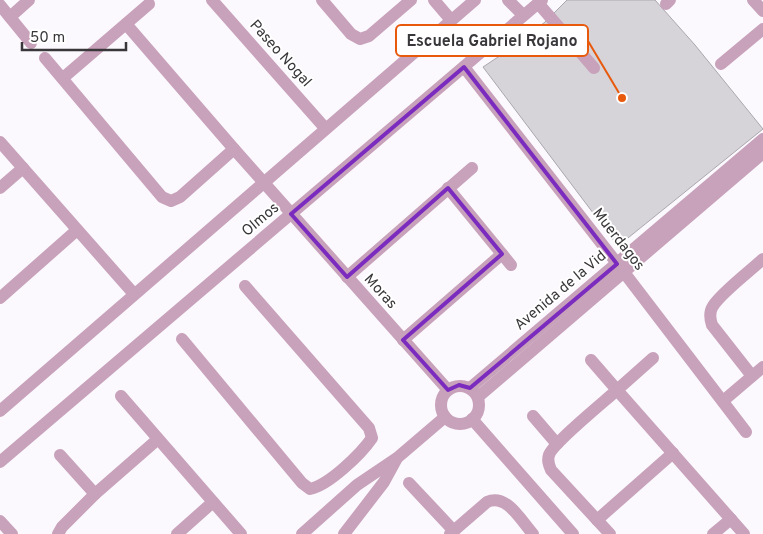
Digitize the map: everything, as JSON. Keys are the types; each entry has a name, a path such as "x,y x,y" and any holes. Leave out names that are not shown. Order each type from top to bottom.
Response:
{"street":[{"path":"10,16 29,0"},
{"name":"Paseo Nogal","path":"212,0 325,128"},
{"path":"322,0 352,34 360,39 369,36 411,0"},
{"path":"434,0 451,20"},
{"name":"Olmos","path":"0,411 475,0"},
{"path":"508,0 523,16"},
{"path":"753,0 763,11"},
{"path":"540,2 594,68"},
{"name":"Olmos","path":"0,462 540,2"},
{"path":"63,78 149,4"},
{"path":"0,5 31,43"},
{"name":"Moras","path":"126,24 291,214 448,390"},
{"path":"721,64 763,30"},
{"path":"44,58 63,78 162,197 171,201 180,197 234,149"},
{"name":"Muerdagos","path":"464,67 724,401 746,432"},
{"name":"Avenida de la Vid","path":"474,393 620,267 763,139"},
{"path":"0,142 134,294"},
{"name":"Avenida de la Vid","path":"620,267 763,154"},
{"path":"0,188 23,168"},
{"path":"347,277 472,168"},
{"path":"448,188 511,265"},
{"path":"0,298 77,230"},
{"path":"403,340 502,254"},
{"path":"752,376 712,325 710,316 712,307 718,299 763,259"},
{"path":"182,339 302,483 310,489 319,487 343,468 366,447 372,438 369,428 245,286"},
{"path":"610,534 552,470 548,463 548,456 557,444 653,358"},
{"path":"591,360 744,534"},
{"path":"724,401 763,367"},
{"path":"458,386 474,393 479,409 472,419 467,422 455,423 445,417 442,412 441,400 448,390 458,386"},
{"path":"121,396 241,534"},
{"path":"533,416 557,444"},
{"path":"302,534 357,485 397,458 445,417"},
{"path":"472,419 573,534"},
{"path":"58,534 62,527 95,494 158,439"},
{"path":"598,520 673,453"},
{"path":"60,455 95,494"},
{"path":"344,534 384,482 397,458"},
{"path":"343,468 357,485"},
{"path":"409,483 452,532 487,502 494,499 501,500 507,504 533,534"},
{"path":"177,534 213,502"},
{"path":"713,534 731,519"},
{"path":"0,521 12,534"}],"highlighted area":[{"path":"464,67 617,264 470,388 459,385 448,390 403,340 502,254 448,188 347,277 291,214"}],"building":[{"path":"567,0 655,0 695,45 763,129 618,246 483,67 516,45 545,22"}],"place":[{"name":"Escuela Gabriel Rojano","path":"622,98"}]}
